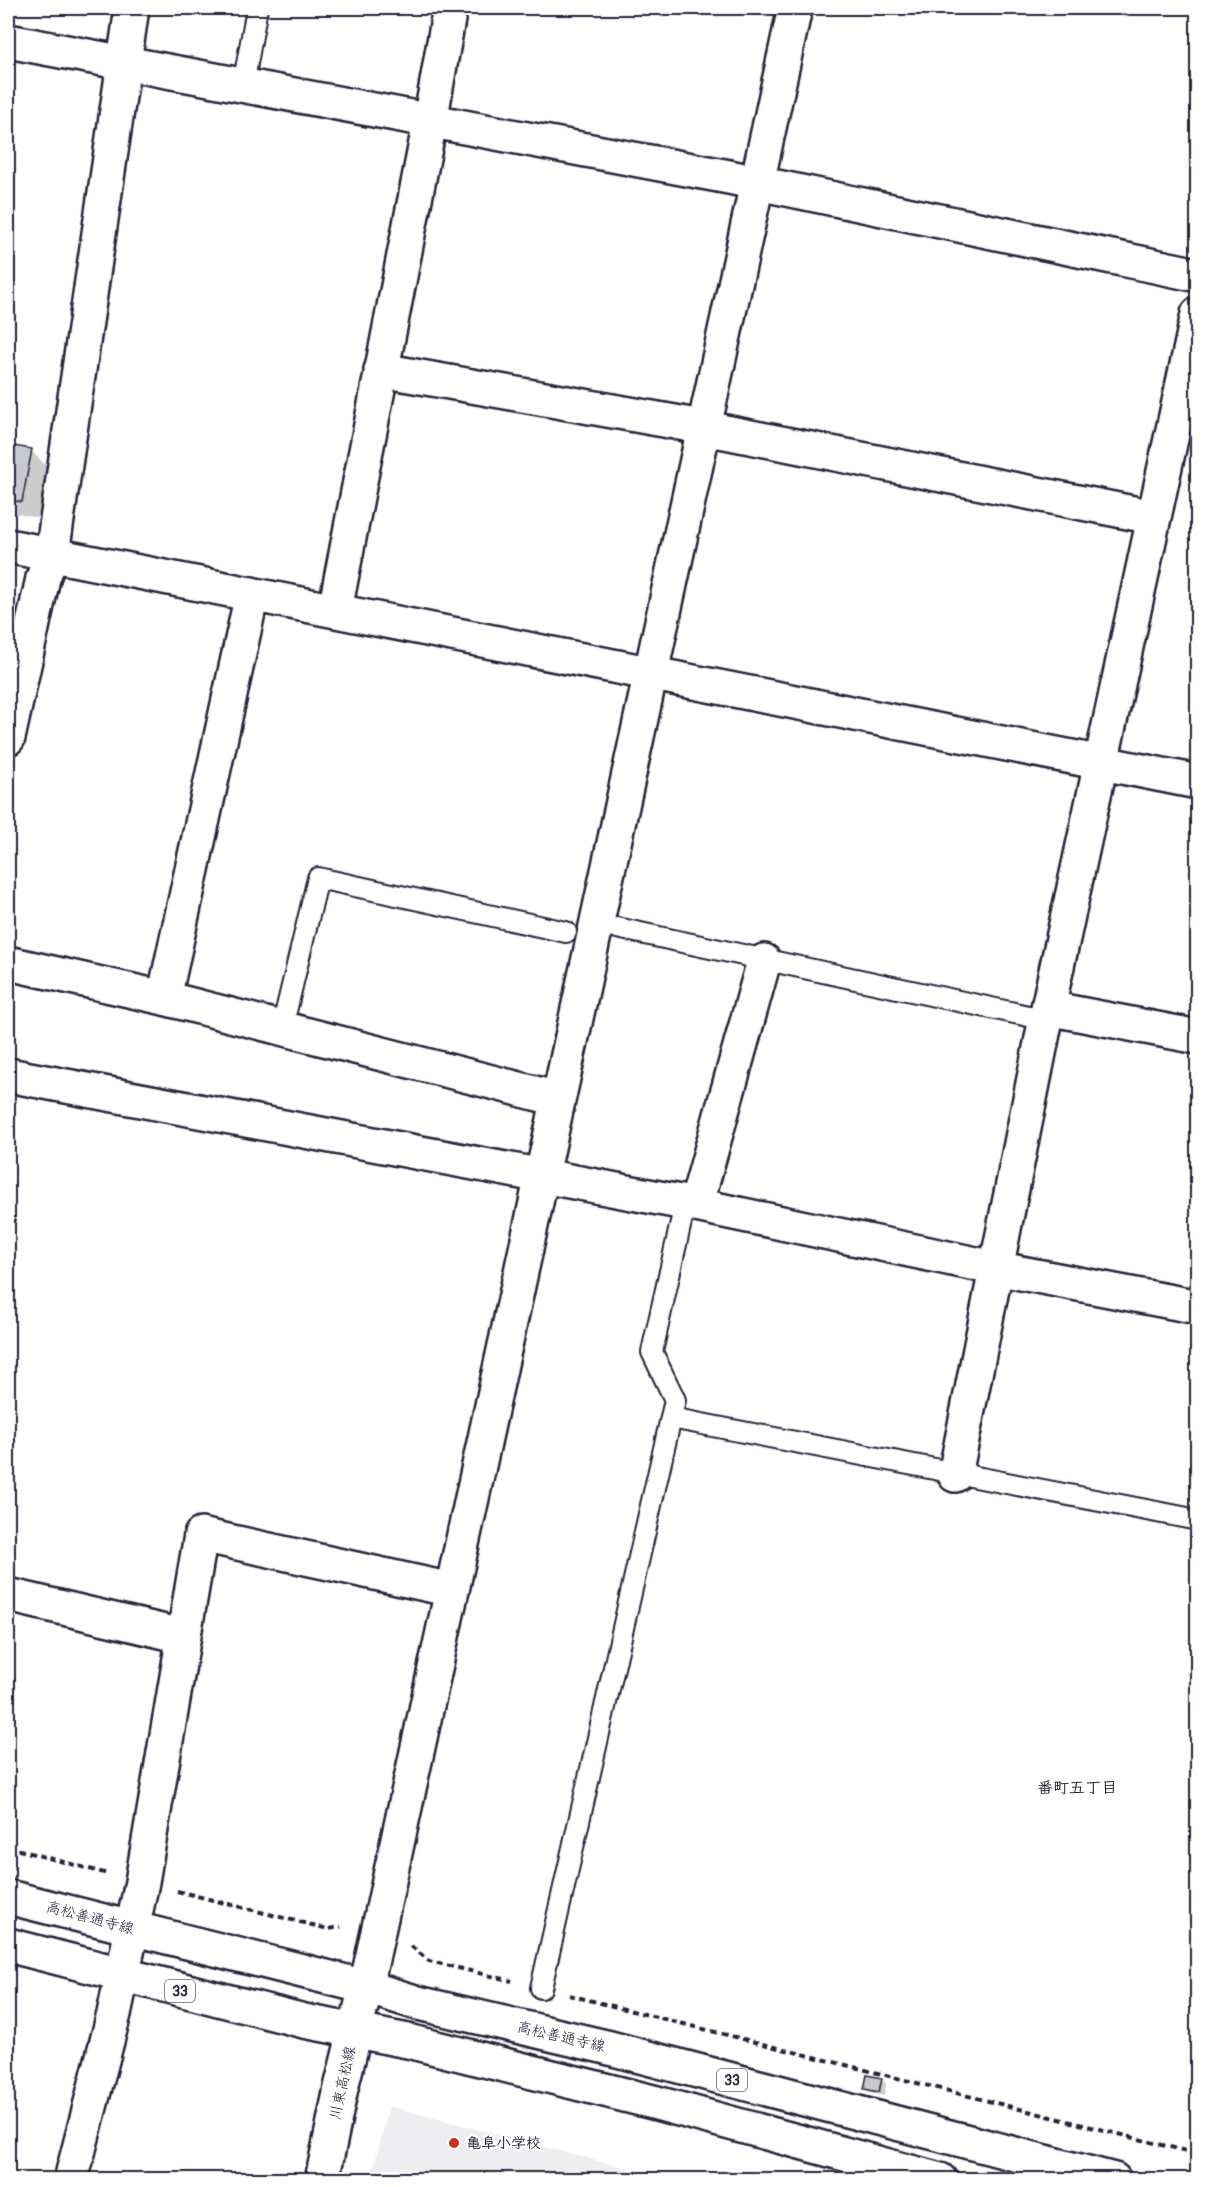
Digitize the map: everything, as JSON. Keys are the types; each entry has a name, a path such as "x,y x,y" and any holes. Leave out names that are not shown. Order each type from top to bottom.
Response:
{"street":[{"path":"8,738 43,578 52,554 132,8"},
{"path":"335,610 450,8"},
{"name":"川東高松線","path":"322,2180 354,2030 366,1987 795,8"},
{"path":"8,41 758,184 1197,274"},
{"path":"955,1475 995,1268 1197,314"},
{"path":"381,370 704,428 1153,516"},
{"path":"8,546 1197,782"},
{"path":"164,998 252,594"},
{"path":"691,1205 764,961"},
{"path":"8,963 164,998 558,1099"},
{"path":"1048,1014 1197,1037"},
{"path":"8,1075 691,1205 1197,1307"},
{"path":"71,2180 122,1976 142,1882 182,1636 201,1535 452,1590"},
{"path":"8,1595 182,1636"},
{"name":"高松善通寺線","path":"8,1897 366,1987 418,2003 617,2050 1114,2180"},
{"name":"33","path":"8,1945 304,2021 354,2030 653,2102 940,2180"}],"lane":[{"path":"243,86 257,8"},
{"path":"282,1028 318,878 566,932"},
{"path":"617,928 764,961 1048,1014"},
{"path":"541,1988 675,1400 652,1352 691,1205"},
{"path":"671,1418 955,1475 1197,1520"}],"path":[{"path":"8,1847 328,1929 348,1926"},
{"path":"743,2180 745,2174 767,2180"}],"shaded area":[{"name":"亀阜小学校","path":"389,2106 667,2179 371,2179"}],"building":[{"path":"8,445 32,449 22,502 8,500"},
{"path":"867,2075 882,2078 879,2092 864,2089"}],"place":[{"name":"亀阜小学校","path":"454,2143"}],"district":[{"name":"番町五丁目","path":"1077,1788"}]}
